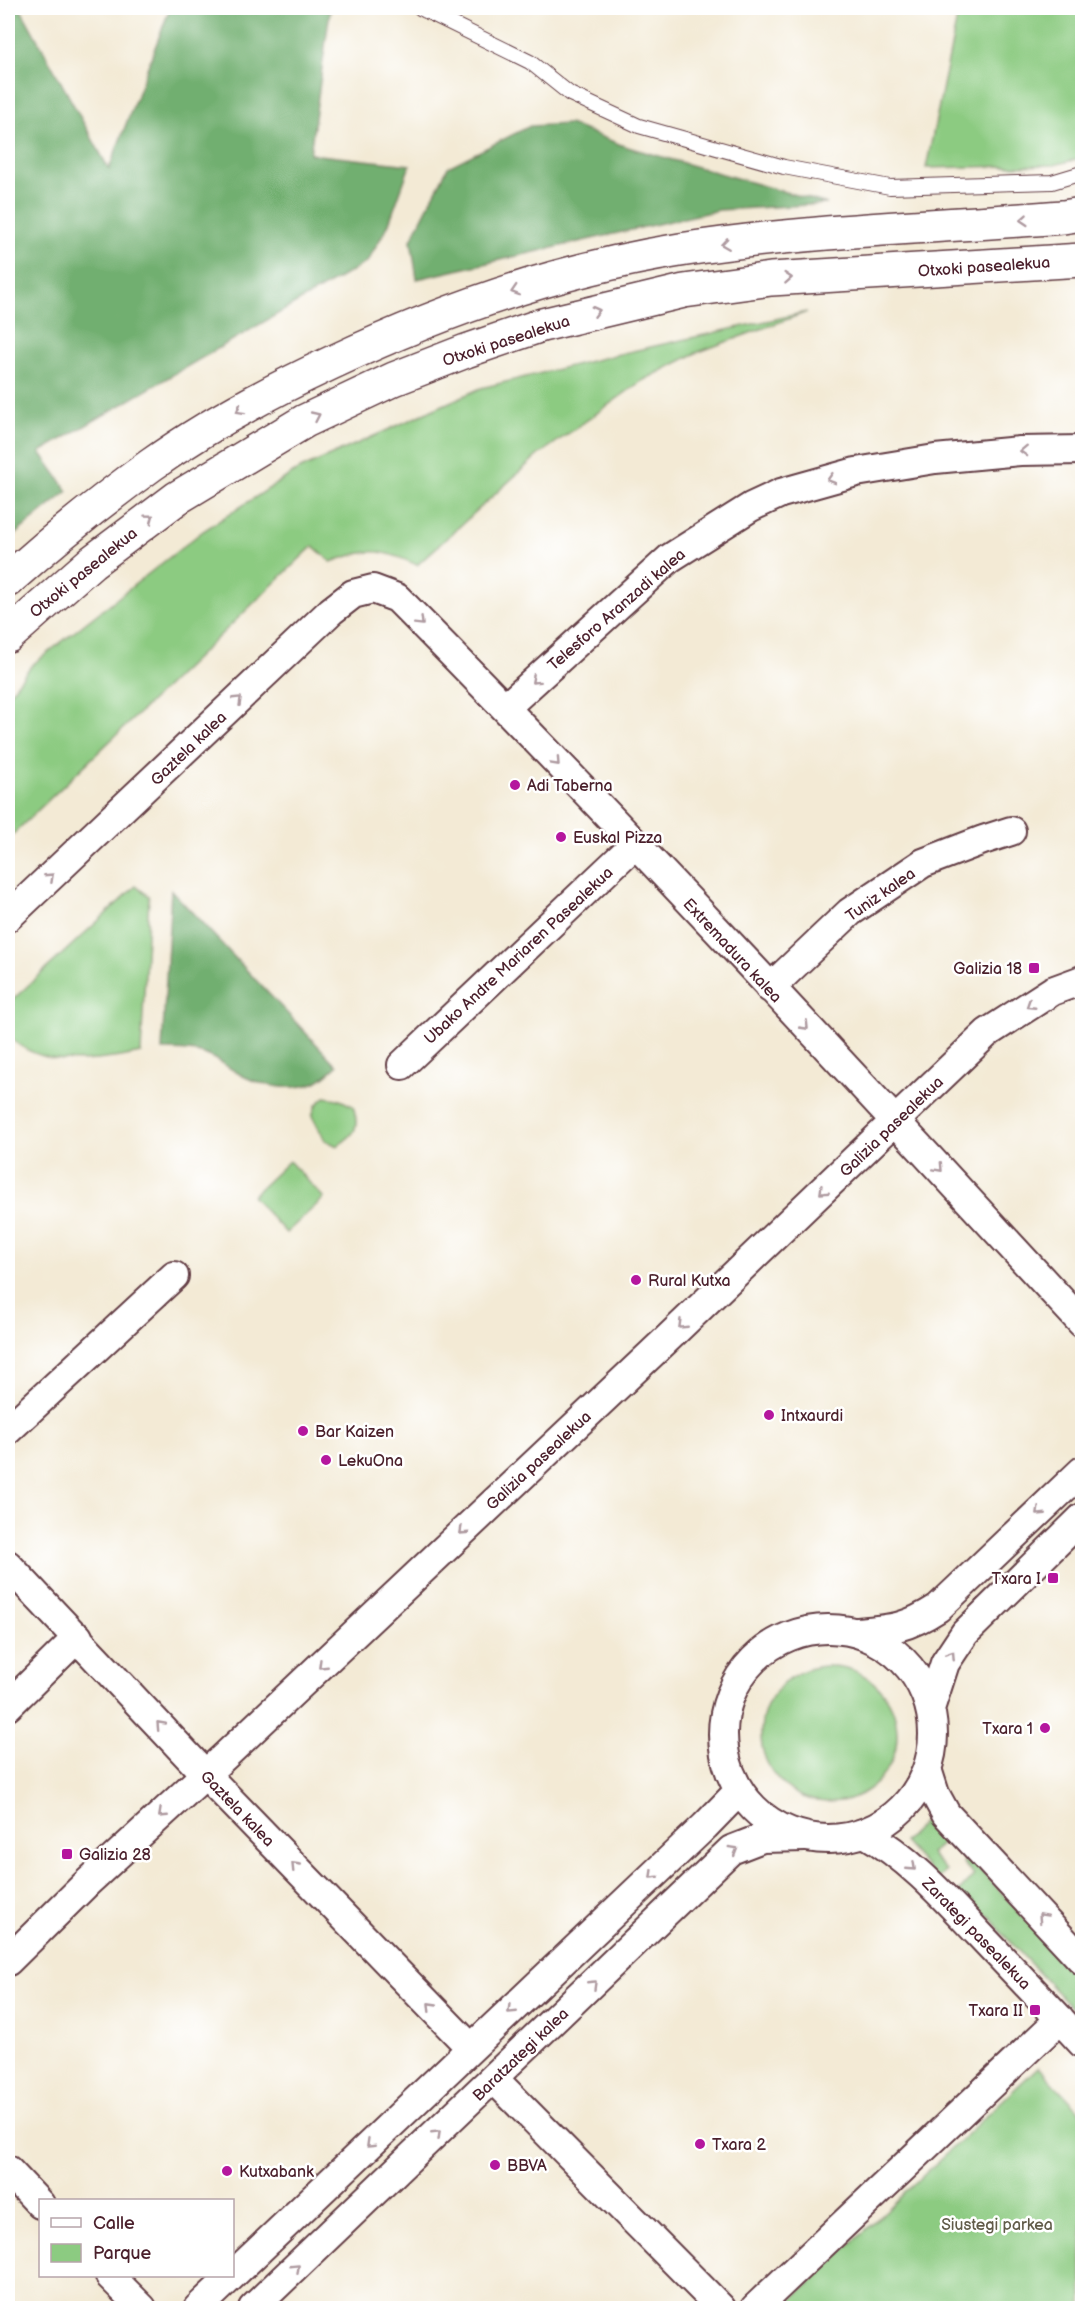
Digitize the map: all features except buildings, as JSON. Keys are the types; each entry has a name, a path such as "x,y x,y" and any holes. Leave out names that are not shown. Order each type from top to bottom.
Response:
{"main road":[{"path":"8,580 61,532 153,464 211,426 287,384 380,340 451,312 543,282 608,265 677,251 761,239 1083,214"},
{"name":"Otxoki pasealekua","path":"8,636 92,562 177,498 305,421 394,379 466,351 542,326 684,291 771,279 1083,260"}],"street":[{"name":"Telesforo Aranzadi kalea","path":"505,708 670,558 751,507 781,493 856,472 935,459 1020,451 1083,450"},
{"name":"Extremadura kalea","path":"373,590 397,598 505,708 1083,1323"},
{"name":"Gaztela kalea","path":"8,917 332,611 353,594 373,590"},
{"name":"Tuniz kalea","path":"770,988 850,912 923,863 1011,831"},
{"name":"Ubako Andre Mariaren Pasealekua","path":"402,1065 634,845"},
{"name":"Galizia pasealekua","path":"8,1961 87,1883 664,1342 987,1033 1052,991 1083,980"},
{"path":"8,1430 174,1276"},
{"path":"857,1632 874,1639 900,1657 920,1682 930,1709 933,1728 927,1769 917,1790 900,1812 881,1826 865,1833 832,1839 805,1837 789,1832 763,1817 748,1803 727,1763 723,1732 727,1705 742,1673 776,1642 798,1633 826,1629 857,1632 891,1629 915,1623 938,1608 1083,1471"},
{"path":"930,1709 945,1663 965,1633 1083,1518"},
{"name":"Gaztela kalea","path":"8,1565 205,1774 471,2048"},
{"path":"8,1706 78,1637"},
{"path":"927,1769 935,1794 946,1814 1083,1960"},
{"path":"234,2274 740,1791"},
{"name":"Zarategi pasealekua","path":"865,1833 886,1845 926,1880 1083,2043"},
{"name":"Baratzategi kalea","path":"254,2308 731,1850 762,1838 805,1837"},
{"path":"755,2308 1060,2019"},
{"path":"494,2079 721,2308"},
{"path":"8,2170 39,2203"},
{"path":"111,2277 142,2308"},
{"path":"198,2308 231,2277"}],"lane":[{"path":"420,8 530,62 570,94 639,126 784,167 890,187 1052,182 1083,173"}],"green space":[{"path":"8,8 20,8 109,169 170,8 297,8 330,11 310,154 410,165 388,226 367,262 40,452 68,491 8,540"},
{"path":"959,8 1082,8 1082,158 1054,165 926,168"},
{"path":"569,124 624,146 827,204 719,210 417,279 411,240 448,167 530,126"},
{"path":"807,312 696,353 642,381 537,456 417,565 393,555 375,552 356,554 331,562 313,546 8,839 8,695 32,665 203,531 296,471 481,388"},
{"path":"136,886 149,896 141,1053 107,1059 72,1061 54,1059 22,1047 8,1036 8,1004"},
{"path":"171,890 337,1066 314,1083 297,1087 279,1087 245,1077 204,1054 162,1050"},
{"path":"325,1097 338,1099 353,1106 355,1114 355,1130 337,1146 325,1140 312,1116 316,1105"},
{"path":"289,1161 324,1198 286,1233 252,1196"},
{"path":"829,1666 855,1671 877,1686 892,1708 897,1734 892,1760 877,1782 855,1797 829,1802 803,1797 781,1782 766,1760 761,1734 766,1708 781,1686 803,1671"},
{"path":"930,1816 950,1836 931,1854 946,1871 937,1879 904,1842"},
{"path":"969,1858 1082,1979 1082,2019 1001,1932 991,1917 955,1896 974,1875 963,1863"},
{"name":"Siustegi parkea","path":"1038,2067 1082,2113 1082,2308 783,2308"}],"place":[{"name":"Adi Taberna","path":"515,785"},
{"name":"Euskal Pizza","path":"561,837"},
{"name":"Galizia 18","path":"1034,968"},
{"name":"Rural Kutxa","path":"636,1280"},
{"name":"Intxaurdi","path":"769,1415"},
{"name":"Bar Kaizen","path":"303,1431"},
{"name":"LekuOna","path":"326,1460"},
{"name":"Txara I","path":"1053,1578"},
{"name":"Txara 1","path":"1045,1728"},
{"name":"Galizia 28","path":"67,1854"},
{"name":"Txara II","path":"1035,2010"},
{"name":"Txara 2","path":"700,2144"},
{"name":"BBVA","path":"495,2165"},
{"name":"Kutxabank","path":"227,2171"}]}
